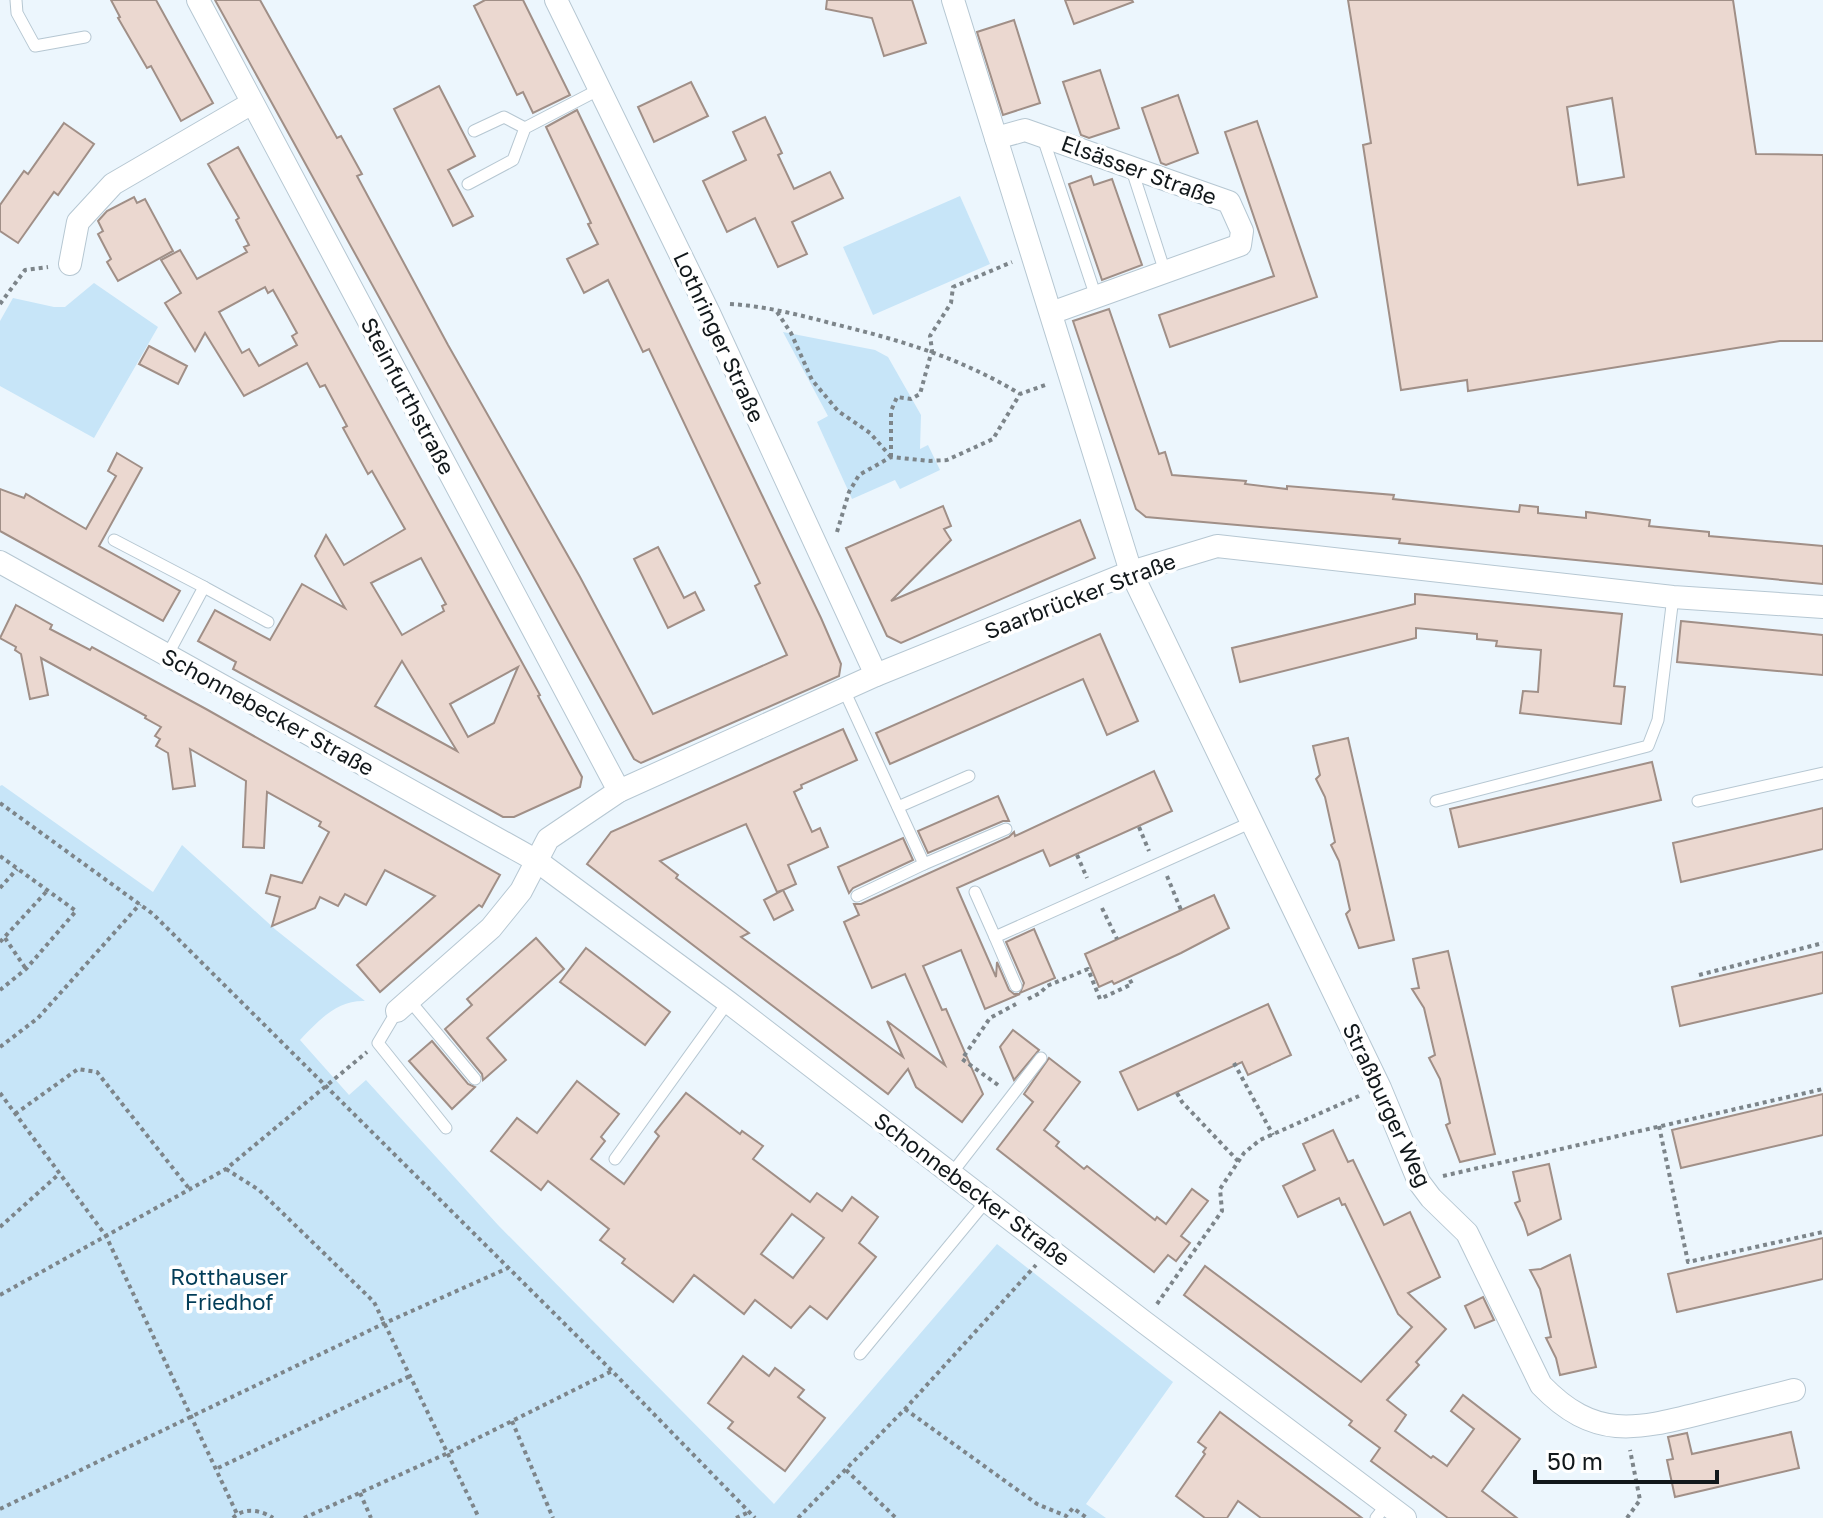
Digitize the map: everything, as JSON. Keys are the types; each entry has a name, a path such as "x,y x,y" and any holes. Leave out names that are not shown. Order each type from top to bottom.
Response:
{"street":[{"name":"Steinfurthstraße","path":"198,0 619,791"},
{"name":"Lothringer Straße","path":"556,0 709,313 876,675"},
{"path":"953,0 1131,572"},
{"path":"70,264 78,222 113,184 252,103"},
{"name":"Elsässer Straße","path":"996,138 1025,130 1229,202 1242,231 1240,245 1051,313"},
{"name":"Saarbrücker Straße","path":"537,861 548,839 619,791 876,675 1131,572 1217,546 1673,597 1823,607"},
{"name":"Schonnebecker Straße","path":"0,562 537,861 728,1002 1051,1249 1381,1511 1405,1518"},
{"name":"Straßburger Weg","path":"1131,572 1380,1088 1419,1182 1467,1233 1541,1385 1559,1405 1584,1417 1625,1427 1644,1428 1794,1390"},
{"path":"404,1006 491,928 521,891 537,861"}],"lane":[{"path":"16,0 17,13 35,46 85,37"},
{"path":"468,184 513,160 525,128 600,89"},
{"path":"474,131 504,117 525,128"},
{"path":"1043,136 1096,297"},
{"path":"1131,167 1165,272"},
{"path":"114,540 268,622"},
{"path":"167,656 204,587"},
{"path":"1436,801 1648,746 1658,720 1673,597"},
{"path":"844,690 924,864"},
{"path":"1698,801 1823,773"},
{"path":"898,807 969,776"},
{"path":"995,937 1252,822"},
{"path":"857,896 1006,829"},
{"path":"975,892 1016,986"},
{"path":"615,1159 728,1002"},
{"path":"446,1128 378,1043 404,1006 475,1079"},
{"path":"952,1173 1041,1058"},
{"path":"860,1354 987,1200"}],"path":[{"path":"891,457 891,411 897,397 911,399 920,394 932,350 930,336 951,303 953,287 1032,254"},
{"path":"0,304 25,270 70,264"},
{"path":"709,313 728,304 752,305 932,350 1020,394"},
{"path":"776,310 791,333 812,380 838,411 870,433 891,457"},
{"path":"818,549 836,535 849,492 859,475 891,457 947,460 993,439 1020,394 1071,377"},
{"path":"0,803 153,914 612,1371 755,1518"},
{"path":"0,856 76,911 26,969 0,990"},
{"path":"0,888 17,868"},
{"path":"26,969 2,940 48,890"},
{"path":"0,1047 38,1018 140,904"},
{"path":"1699,975 1823,943"},
{"path":"1012,1096 962,1059 990,1018 1040,993 1047,986 1088,969 1100,999 1132,984 1129,978"},
{"path":"0,1295 226,1169 378,1043"},
{"path":"1234,1063 1273,1135"},
{"path":"15,1114 78,1069 97,1072 191,1191"},
{"path":"1144,1322 1222,1211 1220,1189 1238,1161 1260,1140 1380,1088"},
{"path":"1419,1182 1823,1089"},
{"path":"0,1093 106,1236 193,1416 235,1516 254,1510 273,1518"},
{"path":"1177,1093 1238,1161"},
{"path":"1659,1126 1688,1262 1823,1232"},
{"path":"226,1169 259,1190 374,1302 479,1518"},
{"path":"0,1227 59,1174"},
{"path":"798,1518 905,1409 1051,1249"},
{"path":"0,1509 385,1323 508,1268"},
{"path":"304,1518 448,1453 612,1371"},
{"path":"217,1469 410,1376"},
{"path":"905,1409 1037,1504 1066,1516 1073,1508 1087,1518"},
{"path":"512,1421 553,1518"},
{"path":"1625,1427 1640,1500 1627,1518"},
{"path":"846,1470 896,1518"},
{"path":"360,1493 371,1518"},
{"path":"736,1518 749,1512"}],"green space":[{"path":"960,196 990,264 873,315 843,247"},
{"path":"94,283 158,327 94,438 0,386 0,321 13,298 65,307"},
{"path":"783,332 875,350 888,357 921,415 920,449 928,445 940,470 900,489 895,480 852,499 817,422 828,416"},
{"name":"Rotthauser Friedhof","path":"2,785 153,892 182,845 276,930 365,1001 337,1008 300,1040 349,1095 366,1080 498,1225 774,1504 997,1244 1173,1382 1086,1504 1106,1518 0,1518"}],"building":[{"path":"111,0 156,0 213,103 181,121 151,66 147,68 118,18"},
{"path":"215,0 260,0 337,138 341,136 362,174 357,176 448,345 580,577 653,714 787,655 755,586 760,583 649,349 643,352 608,280 584,293 567,259 598,244 546,127 577,110 821,618 841,664 839,676 641,763 634,759"},
{"path":"485,0 523,0 570,95 533,113 523,92 517,95 474,6"},
{"path":"827,0 912,0 926,43 884,56 872,18 826,9"},
{"path":"1065,0 1132,0 1133,2 1074,24"},
{"path":"1348,0 1733,0 1756,154 1823,155 1823,341 1780,341 1468,391 1467,380 1401,390 1363,145 1371,143","holes":["1612,98 1624,177 1578,185 1567,107"]},
{"path":"1014,20 1040,103 1003,115 977,32"},
{"path":"1100,70 1119,128 1089,138 1081,135 1063,82"},
{"path":"691,82 708,116 654,142 638,107"},
{"path":"439,86 475,156 448,170 473,216 453,226 394,109"},
{"path":"1178,95 1198,153 1166,165 1161,163 1142,108"},
{"path":"765,117 794,189 830,172 843,198 792,222 807,254 778,267 755,218 727,232 703,181 746,160 733,132"},
{"path":"1257,121 1317,297 1170,347 1159,315 1274,276 1225,132"},
{"path":"64,123 94,144 58,195 54,192 18,243 0,231 0,205 24,171 28,174"},
{"path":"238,147 540,695 582,777 580,787 514,817 503,817 233,669 236,662 198,641 215,610 270,640 302,584 345,608 315,556 326,535 344,565 405,529 372,471 368,474 343,428 347,426 325,385 320,387 307,363 244,396 205,333 195,351 165,303 181,293 161,260 180,250 197,279 247,252 244,247 249,245 236,220 239,218 208,164","holes":["265,287 268,293 273,290 297,333 292,336 297,345 259,366 249,349 242,353 219,312","421,558 446,604 442,606 444,611 402,635 371,583","402,661 457,751 375,706","518,667 494,723 468,737 450,704"]},
{"path":"1091,176 1094,185 1112,179 1142,265 1102,280 1069,184"},
{"path":"134,197 137,203 145,199 173,251 118,281 107,262 111,259 98,234 103,231 98,221 107,211"},
{"path":"1109,309 1159,454 1165,452 1172,475 1246,481 1245,484 1287,489 1287,486 1394,495 1393,499 1519,512 1520,505 1538,507 1538,513 1586,518 1586,512 1650,520 1649,526 1709,532 1709,536 1823,546 1823,584 1399,543 1400,539 1146,517 1136,509 1073,321"},
{"path":"149,346 187,366 178,384 139,364"},
{"path":"117,453 142,468 99,546 180,591 163,621 0,531 0,489 24,498 26,494 86,529 116,476 108,471"},
{"path":"943,506 951,526 944,529 951,540 891,601 1080,520 1095,558 901,643 887,636 846,548"},
{"path":"658,547 684,598 695,592 704,610 668,628 634,559"},
{"path":"1415,594 1622,614 1614,686 1625,687 1621,724 1520,713 1523,691 1538,692 1541,650 1496,646 1497,641 1477,639 1477,634 1416,628 1416,638 1240,682 1232,648 1415,604"},
{"path":"16,605 52,625 50,629 90,650 92,647 206,709 500,875 482,907 479,905 380,992 357,965 435,896 385,870 366,905 345,894 338,906 320,897 315,908 272,926 280,897 266,893 271,875 302,883 329,832 319,826 321,822 267,792 264,848 243,847 246,781 190,749 195,786 173,789 168,753 156,746 160,739 155,736 161,727 41,658 48,695 30,699 21,654 15,650 16,647 0,638"},
{"path":"1681,621 1823,635 1823,675 1677,662"},
{"path":"1100,634 1138,721 1107,735 1083,679 890,764 876,733"},
{"path":"843,729 857,760 801,785 802,788 794,792 812,832 820,828 828,847 788,865 796,884 777,892 746,824 660,861 678,875 676,878 749,933 741,937 903,1057 887,1021 945,1065 905,974 872,988 844,922 859,915 854,904 861,904 1014,832 1015,836 1154,771 1172,811 1050,866 1043,850 957,888 996,977 997,962 1009,990 1020,994 985,1009 961,950 923,966 942,1010 946,1009 983,1094 962,1122 916,1087 908,1069 888,1094 587,864 611,832"},
{"path":"1348,738 1394,940 1359,948 1346,914 1350,910 1339,861 1331,845 1335,842 1325,797 1316,779 1320,775 1313,746"},
{"path":"1652,762 1661,800 1459,847 1450,809"},
{"path":"998,796 1009,821 928,853 918,831"},
{"path":"1823,808 1823,849 1681,882 1673,843"},
{"path":"903,838 913,860 853,888 849,893 838,867"},
{"path":"783,890 793,910 774,920 764,900"},
{"path":"1214,895 1229,928 1114,984 1112,981 1099,987 1085,954"},
{"path":"1034,929 1055,978 1020,993 1024,983 1006,942"},
{"path":"536,938 564,969 487,1038 506,1060 483,1080 482,1074 445,1029 472,1005 467,999"},
{"path":"586,948 670,1012 645,1045 560,982"},
{"path":"1448,951 1495,1154 1460,1162 1446,1125 1450,1123 1440,1079 1429,1058 1435,1055 1424,1008 1412,989 1419,988 1413,959"},
{"path":"1823,952 1823,993 1680,1026 1672,987"},
{"path":"1268,1004 1291,1055 1248,1075 1242,1062 1138,1110 1120,1072"},
{"path":"1013,1030 1039,1050 1014,1080 1000,1047"},
{"path":"432,1041 468,1084 475,1087 452,1109 409,1061"},
{"path":"1049,1058 1080,1082 1044,1130 1059,1142 1056,1146 1084,1169 1087,1166 1155,1220 1157,1217 1166,1224 1192,1189 1208,1201 1181,1236 1190,1243 1176,1261 1168,1255 1154,1272 997,1149 1033,1102 1024,1094"},
{"path":"577,1081 619,1114 601,1137 605,1141 591,1159 624,1184 659,1136 655,1132 686,1093 740,1134 742,1131 763,1146 753,1159 810,1202 817,1193 842,1211 852,1197 878,1217 859,1243 876,1257 827,1319 810,1306 791,1328 755,1300 744,1314 694,1275 673,1302 622,1263 625,1259 600,1240 609,1229 548,1181 541,1190 491,1151 517,1118 537,1133","holes":["792,1214 824,1238 793,1278 761,1254"]},
{"path":"1823,1094 1823,1135 1681,1168 1672,1130"},
{"path":"1333,1130 1348,1162 1353,1160 1384,1225 1410,1212 1440,1277 1408,1293 1446,1329 1387,1400 1406,1415 1395,1431 1447,1466 1474,1429 1451,1411 1463,1395 1520,1439 1482,1491 1517,1518 1448,1518 1371,1461 1380,1448 1349,1425 1352,1421 1184,1295 1205,1266 1361,1382 1412,1327 1398,1314 1345,1204 1342,1205 1339,1198 1298,1217 1283,1186 1315,1170 1303,1144"},
{"path":"1549,1164 1561,1219 1528,1235 1515,1203 1520,1201 1513,1172"},
{"path":"1823,1238 1823,1279 1677,1312 1668,1274"},
{"path":"1570,1255 1596,1367 1560,1375 1546,1338 1551,1337 1540,1289 1530,1270 1541,1269"},
{"path":"1483,1297 1494,1320 1475,1328 1465,1306"},
{"path":"743,1356 769,1376 775,1368 804,1390 798,1397 825,1418 785,1471 728,1428 733,1422 708,1403"},
{"path":"1220,1412 1362,1518 1261,1518 1238,1501 1227,1518 1205,1518 1176,1496 1205,1454 1206,1448 1198,1442"},
{"path":"1791,1432 1799,1468 1675,1497 1667,1460 1673,1459 1668,1437 1687,1433 1692,1454"}]}
